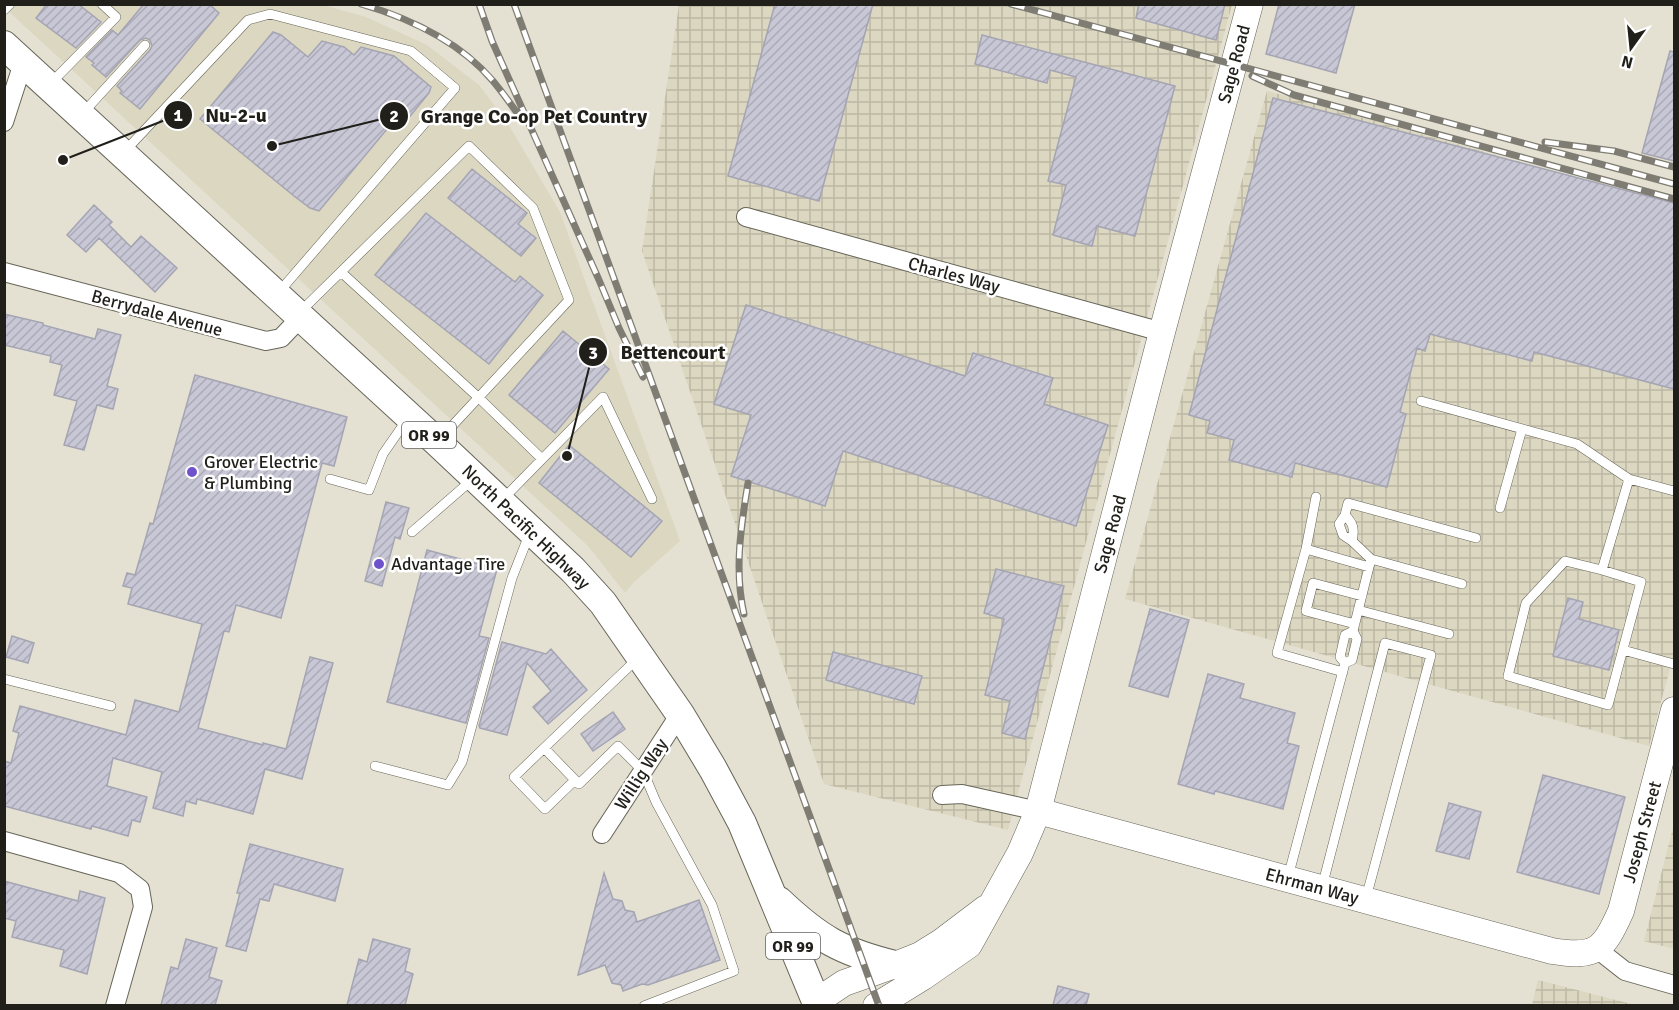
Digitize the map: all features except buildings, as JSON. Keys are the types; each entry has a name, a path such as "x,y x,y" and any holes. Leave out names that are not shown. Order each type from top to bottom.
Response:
{"main road":[{"name":"Sage Road","path":"876,1005 923,977 969,945 1020,853 1038,811 1250,4"},
{"name":"North Pacific Highway","path":"14,54 437,442 573,570 603,603 680,714 742,823 817,1004"},
{"name":"Joseph Street","path":"1597,949 1605,940 1621,911 1674,710"},
{"name":"Ehrman Way","path":"1038,811 1552,951 1577,955 1597,949"},
{"path":"770,892 802,924 840,948 862,957 896,965"},
{"path":"817,1004 844,983 896,965 941,942 991,904"}],"street":[{"path":"4,122 14,54"},
{"name":"Charles Way","path":"746,217 1162,332"},
{"name":"Berrydale Avenue","path":"4,272 266,341 281,338 300,315"},
{"name":"Willig Way","path":"602,834 680,714"},
{"name":"Ehrman Way","path":"942,795 962,794 1038,811"},
{"path":"4,841 119,873 140,889 143,907 115,1005"},
{"path":"1597,949 1625,971 1674,985"}],"lane":[{"path":"4,10 10,4"},
{"path":"49,86 116,17 102,4"},
{"path":"123,153 248,20 270,14 411,51 455,88 277,294"},
{"path":"81,115 146,45"},
{"path":"300,315 469,146 533,208 569,300 437,442"},
{"path":"341,272 542,459"},
{"path":"501,502 603,397 652,500"},
{"path":"1420,401 1577,444 1629,479 1674,491"},
{"path":"330,479 369,490 383,454 409,416"},
{"path":"1500,508 1522,429"},
{"path":"412,532 474,477"},
{"path":"1602,570 1629,479"},
{"path":"1316,496 1306,549 1277,653 1344,667"},
{"path":"1370,563 1352,540 1354,531 1345,515 1348,503 1476,538"},
{"path":"375,766 447,785 462,762 512,578 531,530"},
{"path":"1306,549 1462,584"},
{"path":"1565,561 1602,570 1641,582 1608,705 1508,676 1526,603 1565,561"},
{"path":"1288,879 1344,667 1352,660 1357,639 1354,628 1370,563"},
{"path":"1354,628 1306,611 1313,583 1362,596"},
{"path":"1358,610 1449,634"},
{"path":"1322,888 1385,643 1431,655 1365,900"},
{"path":"1623,650 1674,664"},
{"path":"575,780 545,809 514,777 640,656"},
{"path":"4,679 111,706"},
{"path":"544,748 579,784 618,746 643,771 656,802 712,905 734,971 644,1005"}],"shaded area":[{"path":"4,5 323,5 366,17 427,45 479,85 507,122 560,212 680,541 625,593 588,546"},
{"path":"679,5 1232,5 1008,830 824,784 642,251"},
{"path":"1267,91 1674,205 1674,654 1649,746 1125,599"},
{"path":"1674,824 1674,949 1644,941"},
{"path":"1538,980 1635,1005 1532,1005"}],"railway":[{"path":"361,4 415,24 465,54 497,86 521,118"},
{"path":"479,4 492,41 619,328 643,377"},
{"path":"514,4 879,1006"},
{"path":"1011,4 1674,184"},
{"path":"1252,76 1294,95 1674,199"},
{"path":"1545,142 1614,151 1674,167"},
{"path":"744,614 739,565 748,483"}],"place":[{"name":"Grange Co-op Pet Country","path":"272,146"},
{"name":"Nu-2-u","path":"63,160"},
{"name":"Bettencourt","path":"567,456"},
{"name":"Grover Electric & Plumbing","path":"192,472"},
{"name":"Advantage Tire","path":"379,564"}]}
